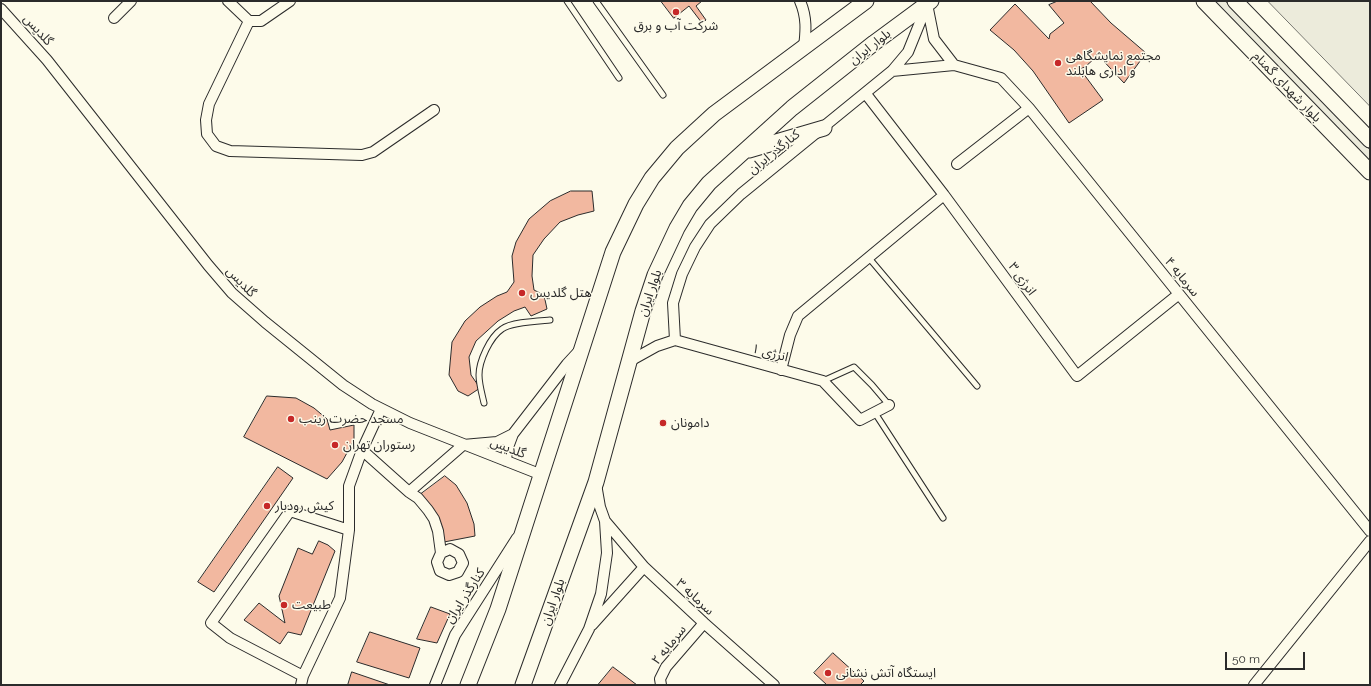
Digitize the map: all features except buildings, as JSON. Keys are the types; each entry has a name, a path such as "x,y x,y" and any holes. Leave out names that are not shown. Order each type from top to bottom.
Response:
{"main road":[{"path":"468,685 498,609 613,252 636,204 652,178 677,148 714,114 866,1"},
{"name":"بلوار شهدای گمنام","path":"1204,1 1370,172"},
{"name":"بلوار شهدای گمنام","path":"1235,1 1370,140"},
{"name":"بلوار ایران","path":"523,685 596,482 655,275 677,228 690,206 709,183 792,108 874,43 929,2"},
{"path":"744,151 824,128"}],"street":[{"path":"114,18 131,1"},
{"path":"228,1 249,21 261,21 290,1"},
{"path":"800,1 805,12 807,28 804,47"},
{"path":"929,2 934,39 954,65"},
{"name":"کنارگذر ایران","path":"675,340 673,303 682,274 695,247 710,224 741,194 892,72 908,52 929,2"},
{"name":"گلدیس","path":"1,9 47,60 208,265 232,293 306,356 343,385 381,409 463,445 542,475"},
{"path":"249,21 209,104 206,120 207,134 216,146 230,151 362,155 373,152 434,110"},
{"path":"892,72 954,65"},
{"name":"سرمایه ۴","path":"954,65 1001,78 1029,108 1370,531"},
{"name":"انرژی ۳","path":"866,94 944,196 1077,376 1179,294"},
{"path":"958,164 1029,108"},
{"path":"781,370 790,335 798,316 944,196"},
{"path":"630,361 657,346 675,340"},
{"name":"انرژی ۱","path":"675,340 823,381"},
{"path":"506,461 507,450 514,434 567,364 583,347"},
{"path":"823,381 860,420 889,405"},
{"path":"348,530 290,511 211,623 230,638 302,681 340,598 348,530 349,486 362,450 381,409"},
{"path":"409,492 463,445 497,442 514,434"},
{"path":"362,450 409,492 418,498 434,519 438,530 441,553"},
{"path":"560,685 589,629 600,594 607,553 605,520 600,507 596,482"},
{"name":"سرمایه ۳","path":"605,520 644,567 774,685"},
{"name":"کنارگذر ایران","path":"435,685 455,635 525,525"},
{"path":"1254,685 1370,541"},
{"path":"589,629 644,567"},
{"name":"سرمایه ۲","path":"660,685 660,679 666,667 704,623"}],"lane":[{"path":"567,1 619,78"},
{"path":"596,1 663,95"},
{"path":"869,258 977,386"},
{"path":"484,403 479,374 484,355 492,338 502,328 524,322 550,320"},
{"path":"823,381 854,367 889,405"},
{"path":"875,413 943,518"}],"shaded area":[{"path":"1208,1 1225,1 1370,150 1370,168"},
{"path":"1268,1 1370,1 1370,106"}],"place":[{"name":"شرکت آب و برق","path":"676,12"},
{"name":"مجتمع نمایشگاهی و اداری هابلند","path":"1058,63"},
{"name":"هتل گلدیس","path":"522,293"},
{"name":"مسجد حضرت زینب","path":"291,419"},
{"name":"دامونان","path":"663,423"},
{"name":"رستوران تهران","path":"335,445"},
{"name":"کیش رودبار","path":"267,506"},
{"name":"طبیعت","path":"284,605"},
{"name":"ایستگاه آتش نشانی","path":"828,673"}]}
